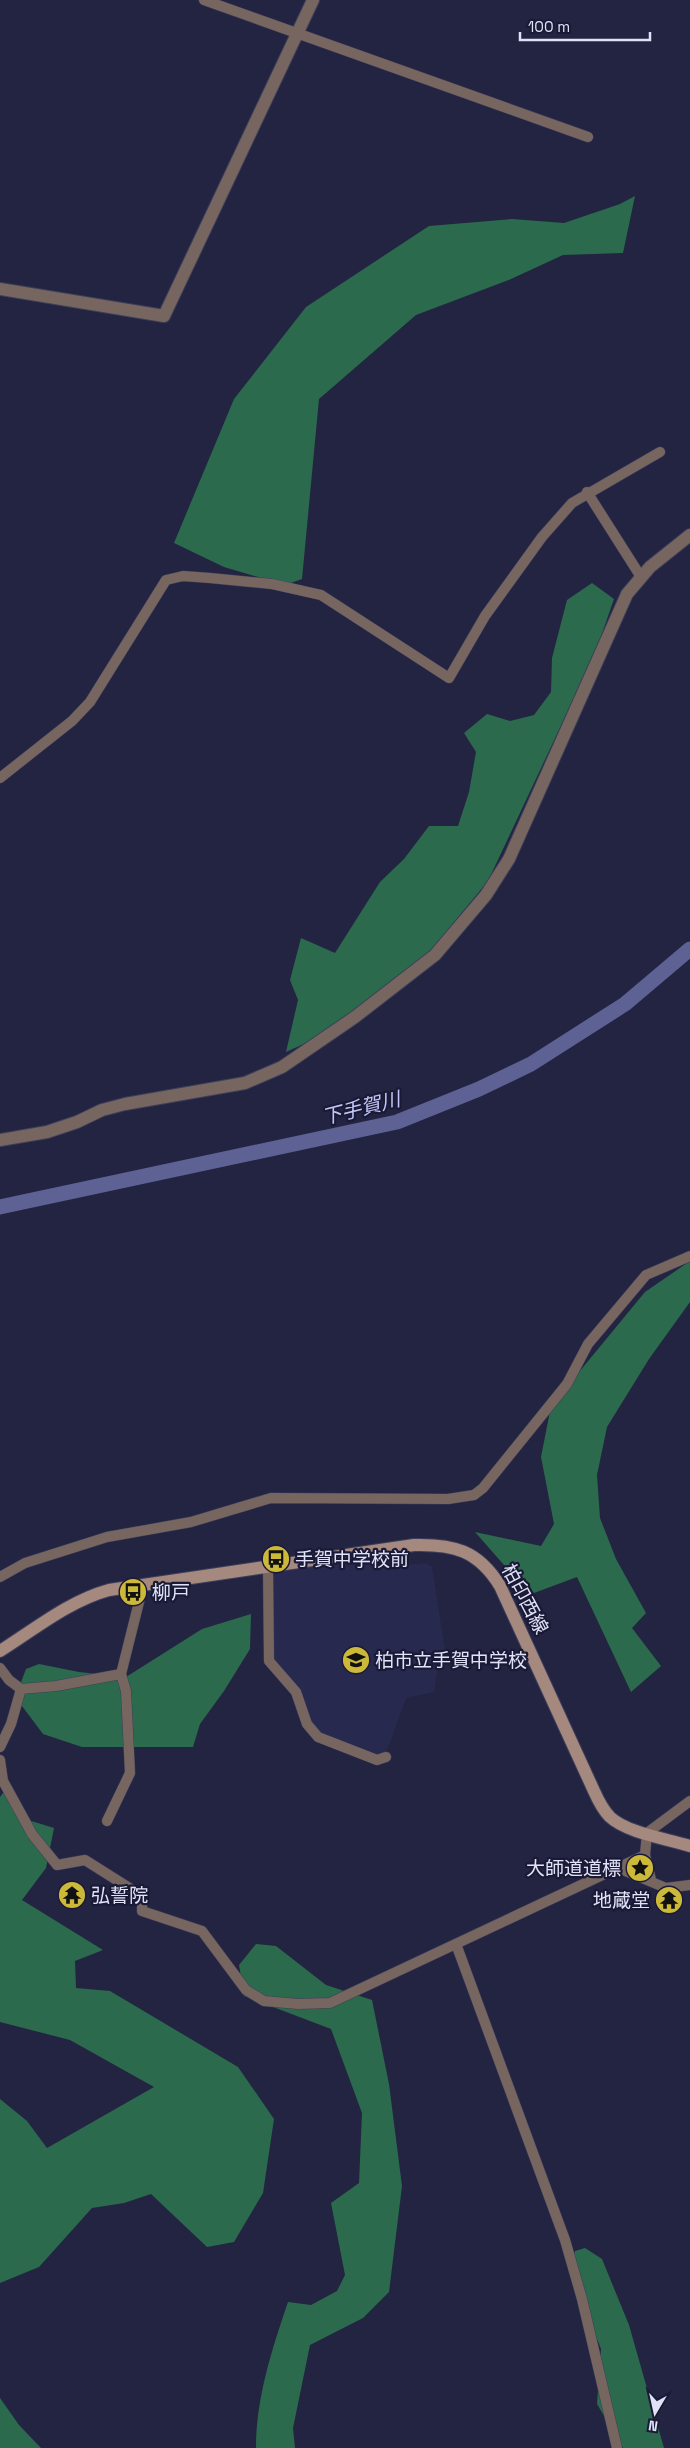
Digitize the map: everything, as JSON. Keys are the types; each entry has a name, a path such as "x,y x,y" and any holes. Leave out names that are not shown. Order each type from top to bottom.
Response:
{"main road":[{"name":"柏印西線","path":"0,1652 90,1596 141,1585 414,1545 448,1546 472,1556 494,1575 507,1598 602,1806 610,1817 620,1824 690,1846"}],"street":[{"path":"204,0 588,137"},
{"path":"0,289 164,316 313,0"},
{"path":"0,778 72,721 90,702 166,580 174,578 210,578 272,584 322,595 449,678 485,616 542,536 572,503 587,492 660,452"},
{"path":"587,492 641,577"},
{"path":"0,1140 46,1132 77,1122 102,1110 125,1104 231,1086 262,1077 282,1066 355,1017 436,955 486,895 509,859 627,594 641,577 690,535"},
{"path":"0,1577 25,1563 107,1537 191,1522 271,1498 448,1499 474,1495 494,1475 567,1384 588,1344 646,1275 690,1256"},
{"path":"268,1566 269,1661 296,1692 312,1732 318,1737 377,1760 386,1757"},
{"path":"107,1822 130,1772 126,1691 122,1674 141,1594 141,1585"},
{"path":"0,1668 9,1680 20,1689 56,1686 122,1674"},
{"path":"0,1747 11,1724 20,1689"},
{"path":"0,1760 3,1781 32,1834 57,1865 85,1860 142,1896 142,1911 202,1931 246,1990 264,2001 298,2004 330,2003 645,1855"},
{"path":"651,1880 645,1855 646,1833 690,1801"},
{"path":"618,1868 651,1880 666,1888 690,1885"},
{"path":"456,1944 565,2240 582,2300 617,2448"}],"shaded area":[{"name":"柏市立手賀中学校","path":"376,1557 379,1568 426,1563 432,1567 445,1650 440,1652 434,1692 406,1698 390,1743 383,1756 378,1757 317,1733 274,1663 271,1577 276,1572"}],"green space":[{"path":"635,196 623,253 563,255 511,279 416,315 319,399 302,579 285,585 224,567 174,543 234,399 306,307 429,226 512,219 564,223 620,204"},
{"path":"592,583 614,599 596,651 488,881 427,955 347,1017 306,1043 286,1052 298,1000 290,980 301,938 335,953 380,882 404,859 429,826 458,826 469,792 476,752 464,733 487,714 510,721 534,715 551,692 552,658 567,600"},
{"path":"690,1261 690,1302 649,1359 607,1427 597,1475 600,1518 616,1559 646,1613 632,1628 661,1666 631,1692 577,1577 534,1593 504,1565 475,1532 541,1546 554,1524 541,1457 551,1406 645,1292"},
{"path":"251,1614 250,1649 224,1691 200,1724 193,1747 82,1747 43,1734 22,1706 18,1690 26,1669 39,1664 79,1672 126,1677 202,1629"},
{"path":"5,1790 28,1820 54,1828 46,1868 22,1900 103,1950 75,1961 76,1988 110,1991 238,2067 274,2119 263,2193 234,2242 207,2247 151,2194 124,2203 92,2208 39,2267 0,2283 0,2099 27,2121 47,2148 154,2087 70,2040 0,2022 0,1797"},
{"path":"256,1944 276,1946 326,1985 372,2000 389,2084 402,2186 389,2292 363,2318 310,2345 293,2428 295,2448 256,2448 262,2392 288,2302 311,2305 337,2291 345,2275 331,2203 359,2183 362,2113 331,2029 244,1996 239,1965"},
{"path":"585,2248 602,2259 629,2325 664,2448 623,2448 597,2404 601,2349 569,2268 575,2251"},
{"path":"0,2398 19,2425 41,2448 0,2448"}],"waterway":[{"name":"下手賀川","path":"0,1207 397,1122 479,1089 531,1064 625,1004 690,949"}],"place":[{"name":"手賀中学校前","path":"276,1559"},
{"name":"柳戸","path":"133,1592"},
{"name":"柏市立手賀中学校","path":"356,1660"},
{"name":"大師道道標","path":"640,1868"},
{"name":"弘誓院","path":"72,1895"},
{"name":"地蔵堂","path":"669,1900"}]}
